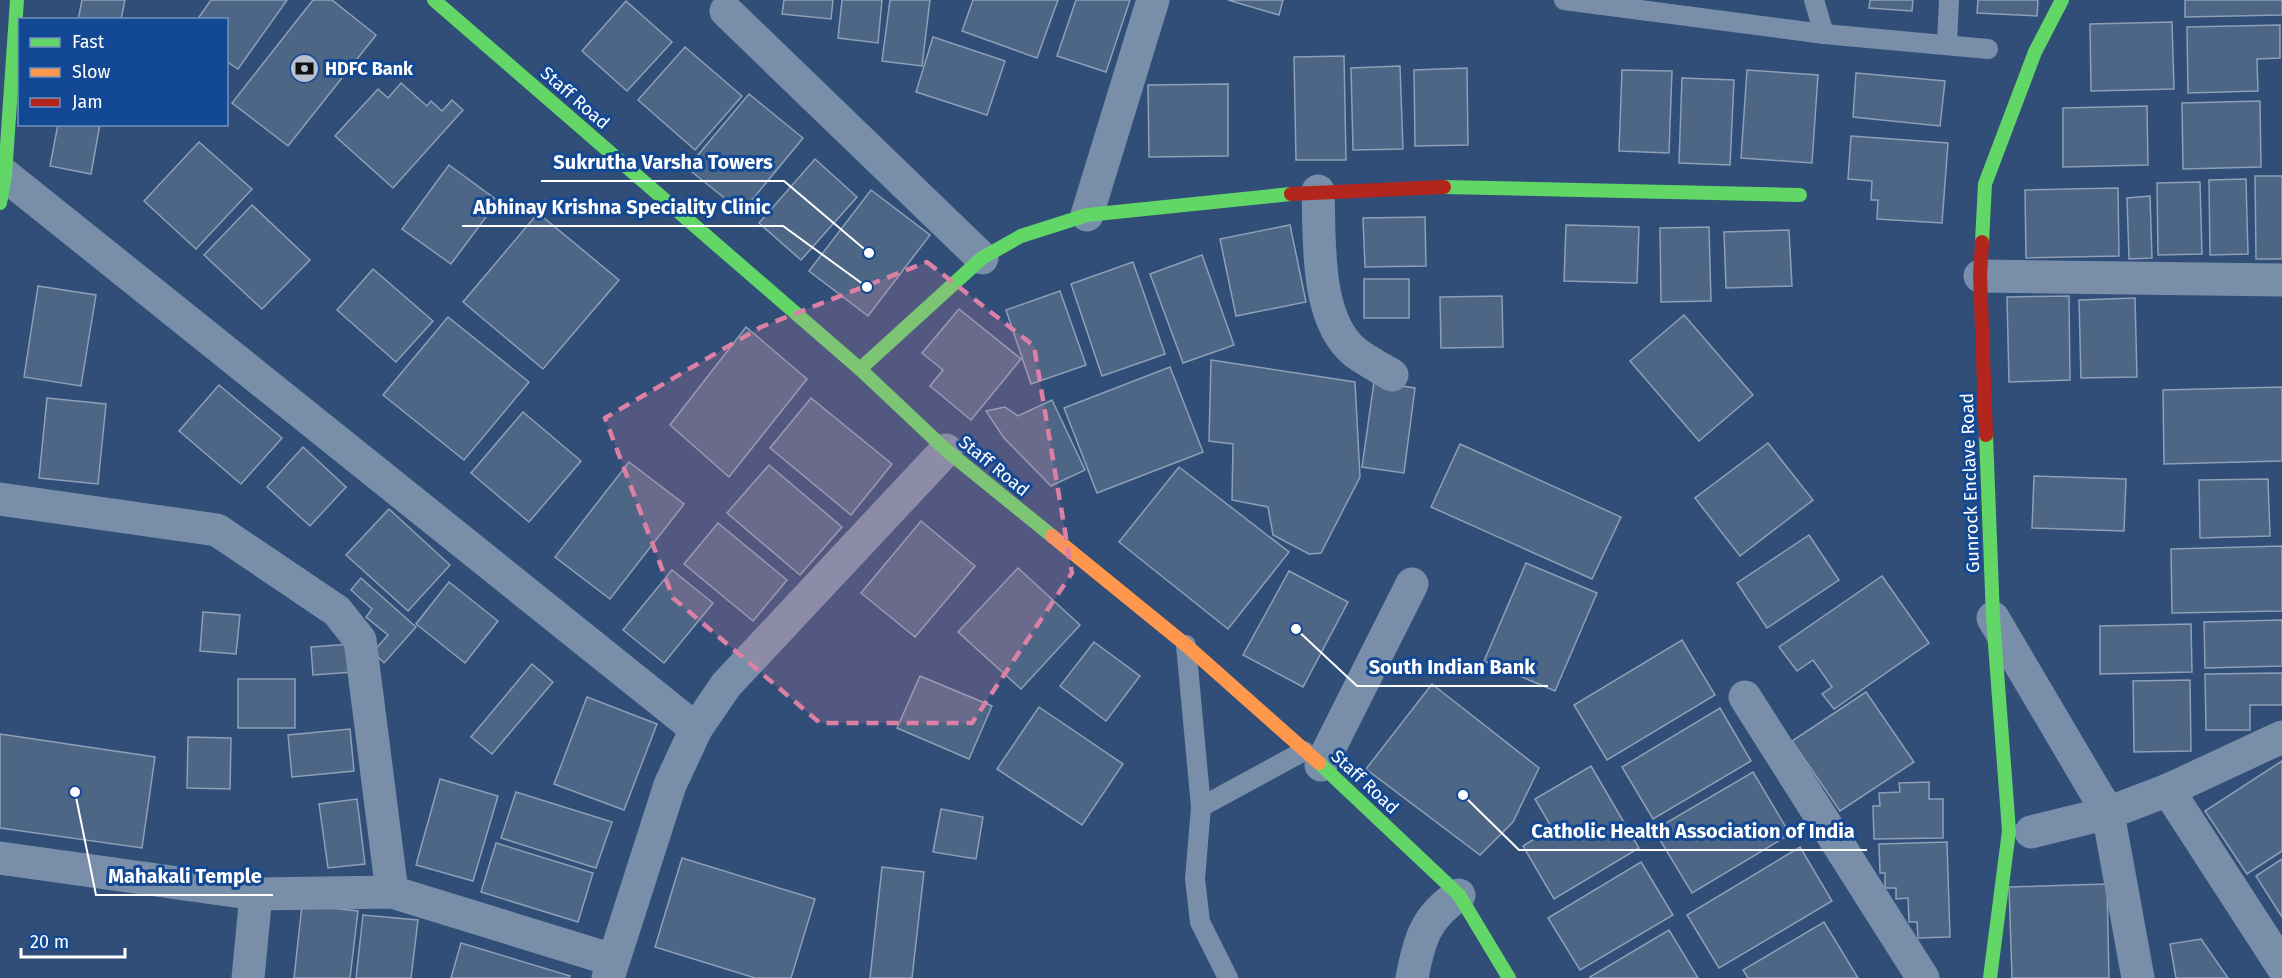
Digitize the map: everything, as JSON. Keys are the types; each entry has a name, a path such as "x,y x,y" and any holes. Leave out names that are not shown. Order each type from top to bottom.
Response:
{"street":[{"path":"17,0 18,33 6,70 2,189 696,729"},
{"path":"24,18 32,0"},
{"name":"Staff Road","path":"434,0 860,369 946,450 1186,645 1312,758 1459,895 1509,978"},
{"path":"1087,215 1153,0"},
{"name":"Gunrock Enclave Road","path":"1990,978 2009,831 1993,618 1980,276 1985,184 2036,52 2062,0"},
{"path":"726,11 982,258"},
{"path":"860,369 982,258 1021,236 1087,215 1317,191 1451,187 1800,195"},
{"path":"1317,191 1323,288 1328,309 1340,334 1355,352 1392,375"},
{"path":"1980,276 2282,280"},
{"path":"0,858 256,894 392,892 611,969 670,785 696,729 726,685 946,450"},
{"path":"0,499 217,530 337,611 360,640 392,892"},
{"path":"1312,758 1412,584"},
{"path":"1993,618 2108,813 2138,978"},
{"path":"1744,697 1923,978"},
{"path":"2031,832 2108,813 2168,790 2282,737"},
{"path":"2168,790 2282,966"},
{"path":"248,978 256,894"},
{"path":"1412,978 1423,935 1431,918 1459,895"}],"lane":[{"path":"1564,0 1824,34 1988,49"},
{"path":"1814,0 1824,34"},
{"path":"1947,44 1949,0"},
{"path":"1186,645 1202,807 1195,879 1200,922 1228,978"},
{"path":"1202,807 1312,758"}],"highlighted area":[{"path":"927,262 1034,346 1072,573 972,723 820,723 673,598 605,418 761,327"}],"building":[{"path":"82,0 125,0 121,18 78,18"},
{"path":"211,0 287,0 238,69 228,62 228,18 198,18"},
{"name":"HDFC Bank","path":"313,0 332,0 376,35 288,146 232,103"},
{"path":"784,0 833,0 831,19 782,14"},
{"path":"842,0 882,0 878,43 838,38"},
{"path":"890,0 930,0 922,66 882,61"},
{"path":"973,0 1058,0 1037,58 962,31"},
{"path":"1076,0 1130,0 1106,72 1057,56"},
{"path":"1228,0 1283,0 1279,15"},
{"path":"1870,0 1913,0 1912,11 1869,8"},
{"path":"1978,0 2038,0 2037,16 1977,13"},
{"path":"2185,0 2282,0 2282,15 2185,17"},
{"path":"626,1 672,42 627,91 582,51"},
{"path":"2172,22 2174,89 2091,91 2090,24"},
{"path":"2280,25 2280,58 2257,59 2258,91 2188,93 2187,27"},
{"path":"933,37 1005,61 987,115 916,92"},
{"path":"685,47 742,96 695,150 638,100"},
{"path":"1344,56 1346,160 1296,160 1294,57"},
{"path":"1400,66 1403,149 1353,150 1351,68"},
{"path":"1467,68 1468,145 1415,146 1414,70"},
{"path":"1622,70 1672,71 1669,153 1619,151"},
{"path":"1747,70 1818,75 1812,163 1741,158"},
{"path":"1856,73 1945,81 1940,126 1853,117"},
{"path":"1682,78 1734,80 1730,165 1679,163"},
{"path":"401,83 427,106 431,101 442,111 452,100 463,110 393,188 335,136 378,89 388,98"},
{"path":"1228,84 1228,156 1149,157 1148,85"},
{"path":"749,94 803,138 742,212 687,168"},
{"path":"2260,101 2261,167 2183,169 2182,103"},
{"path":"2147,106 2148,165 2063,167 2063,108"},
{"path":"58,126 100,126 91,174 50,166"},
{"path":"1851,136 1948,143 1942,223 1877,219 1878,200 1871,200 1872,181 1848,179"},
{"path":"199,142 252,189 196,249 144,201"},
{"path":"815,159 857,197 801,260 759,223"},
{"path":"449,165 498,201 451,264 402,229"},
{"path":"2255,176 2282,176 2282,259 2256,259"},
{"path":"2246,179 2248,254 2210,255 2209,180"},
{"path":"2200,182 2202,254 2158,255 2157,183"},
{"path":"2118,188 2119,256 2026,258 2025,190"},
{"path":"871,190 930,235 868,316 809,271"},
{"path":"2150,196 2152,258 2129,259 2127,198"},
{"path":"252,205 310,260 262,309 204,255"},
{"path":"538,213 619,280 543,369 463,302"},
{"path":"1425,217 1426,266 1365,267 1363,218"},
{"path":"1290,225 1306,302 1236,316 1220,239"},
{"path":"1566,225 1639,227 1637,283 1564,281"},
{"path":"1709,227 1711,301 1661,302 1660,228"},
{"path":"1789,230 1792,286 1726,288 1724,232"},
{"path":"1202,255 1234,345 1183,363 1150,274"},
{"path":"1133,262 1165,354 1102,376 1071,284"},
{"path":"373,269 433,321 396,362 337,310"},
{"path":"1364,279 1409,279 1409,318 1364,318"},
{"path":"38,286 96,295 81,386 24,377"},
{"path":"1060,291 1086,365 1031,384 1006,310"},
{"path":"1502,296 1503,347 1441,348 1440,297"},
{"path":"2069,296 2070,380 2009,382 2007,297"},
{"path":"2135,298 2137,377 2081,378 2079,300"},
{"path":"959,309 1021,359 971,420 930,386 943,370 922,353"},
{"path":"1684,315 1753,395 1699,441 1630,361"},
{"path":"448,317 529,382 464,460 383,395"},
{"path":"746,327 807,379 729,477 670,425"},
{"path":"1211,360 1355,382 1360,477 1321,553 1309,554 1273,535 1268,507 1232,500 1233,444 1209,441"},
{"path":"1170,367 1203,452 1097,493 1064,408"},
{"path":"1374,382 1415,388 1404,473 1362,467"},
{"path":"219,385 282,438 241,484 179,431"},
{"path":"2282,387 2282,461 2164,464 2163,390"},
{"path":"47,398 106,404 98,484 39,478"},
{"path":"811,398 892,464 851,515 770,448"},
{"path":"1052,400 1085,470 1051,486 1004,438 986,411 1005,407 1018,416"},
{"path":"523,412 581,461 529,522 471,473"},
{"path":"1768,443 1813,500 1740,556 1695,498"},
{"path":"1460,444 1621,517 1592,579 1431,507"},
{"path":"303,447 346,487 310,526 267,487"},
{"path":"629,462 684,504 610,599 555,557"},
{"path":"769,465 842,527 800,575 727,513"},
{"path":"1179,467 1289,552 1228,629 1119,542"},
{"path":"2034,476 2126,479 2124,531 2032,528"},
{"path":"2268,479 2270,536 2200,538 2199,480"},
{"path":"389,509 450,565 408,611 346,555"},
{"path":"921,521 975,566 915,637 861,593"},
{"path":"718,523 787,580 753,621 684,564"},
{"path":"1809,535 1839,580 1767,628 1737,583"},
{"path":"2282,546 2282,611 2172,613 2171,549"},
{"path":"1526,563 1597,593 1555,691 1484,661"},
{"path":"1018,568 1080,625 1021,689 958,632"},
{"path":"672,570 713,603 664,663 623,630"},
{"path":"1289,571 1348,602 1303,687 1243,655"},
{"path":"1882,576 1929,643 1834,709 1822,694 1832,687 1813,660 1797,671 1779,647"},
{"path":"361,578 416,627 384,663 373,652 388,635 366,617 372,609 351,590"},
{"path":"449,582 498,621 465,663 416,624"},
{"path":"203,612 240,615 236,654 200,651"},
{"path":"2282,620 2282,666 2205,668 2204,622"},
{"path":"2191,624 2192,672 2100,674 2100,626"},
{"path":"1682,640 1715,695 1607,760 1574,705"},
{"path":"1094,642 1140,676 1106,721 1060,686"},
{"path":"351,644 353,672 313,675 311,647"},
{"path":"532,664 553,682 492,754 471,737"},
{"path":"2282,673 2282,705 2250,705 2250,730 2206,730 2205,674"},
{"path":"920,676 992,706 969,759 897,728"},
{"path":"238,679 295,679 295,728 238,728"},
{"path":"2190,680 2191,751 2134,752 2133,681"},
{"path":"1432,684 1539,768 1513,822 1480,855 1366,769"},
{"path":"1866,692 1914,762 1840,811 1792,741"},
{"path":"587,697 657,724 624,810 554,784"},
{"path":"1039,707 1123,764 1082,825 997,769"},
{"path":"1720,708 1751,761 1653,819 1622,767"},
{"path":"350,729 354,771 292,777 288,735"},
{"path":"0,734 155,757 142,848 0,828"},
{"path":"188,737 231,738 230,789 187,788"},
{"path":"2282,761 2282,851 2247,874 2205,811"},
{"path":"1591,766 1639,848 1554,899 1523,846 1552,828 1535,799"},
{"path":"1753,772 1790,834 1692,893 1654,830"},
{"path":"440,779 498,796 473,881 416,865"},
{"path":"1929,782 1929,799 1943,799 1943,838 1874,839 1873,806 1880,806 1879,793 1900,792 1899,783"},
{"path":"516,792 612,822 596,868 501,838"},
{"path":"357,799 365,864 328,868 319,804"},
{"path":"941,809 983,817 976,859 933,852"},
{"path":"1947,842 1950,937 1918,938 1917,922 1909,922 1908,898 1896,899 1896,888 1885,888 1885,873 1880,873 1879,844"},
{"path":"496,843 593,873 578,922 481,892"},
{"path":"1800,847 1832,901 1719,968 1687,915"},
{"path":"682,858 815,899 791,978 755,978 655,947"},
{"path":"2282,859 2282,917 2256,876"},
{"path":"1641,862 1673,915 1580,970 1548,918"},
{"path":"882,867 924,872 912,978 870,978"},
{"path":"2107,884 2109,978 2012,978 2009,887"},
{"path":"302,905 358,911 350,978 294,978"},
{"path":"363,915 418,920 411,978 356,978"},
{"path":"1824,922 1858,978 1748,978 1743,970"},
{"path":"1669,930 1698,978 1590,977"},
{"path":"2201,939 2228,978 2176,978 2170,944"},
{"path":"461,943 570,976 569,978 451,978"}],"traffic: fast":[{"path":"0,203 5,175 17,0"},
{"path":"434,0 860,369 946,450 1052,536"},
{"path":"1982,242 1985,184 2035,52 2062,0"},
{"path":"1444,187 1800,195"},
{"path":"860,369 982,258 1021,236 1087,215 1291,194"},
{"path":"1986,435 1993,618 2009,831 1990,978"},
{"path":"1319,763 1459,895 1509,978"}],"traffic: slow":[{"path":"1052,536 1186,645 1319,763"}],"traffic: jam":[{"path":"1291,194 1444,187"},
{"path":"1982,242 1980,276 1986,435"}],"place":[{"name":"HDFC Bank","path":"304,69"},
{"name":"Sukrutha Varsha Towers","path":"869,253"},
{"name":"Abhinay Krishna Speciality Clinic","path":"867,287"},
{"name":"South Indian Bank","path":"1296,629"},
{"name":"Mahakali Temple","path":"75,792"},
{"name":"Catholic Health Association of India","path":"1463,795"}]}
